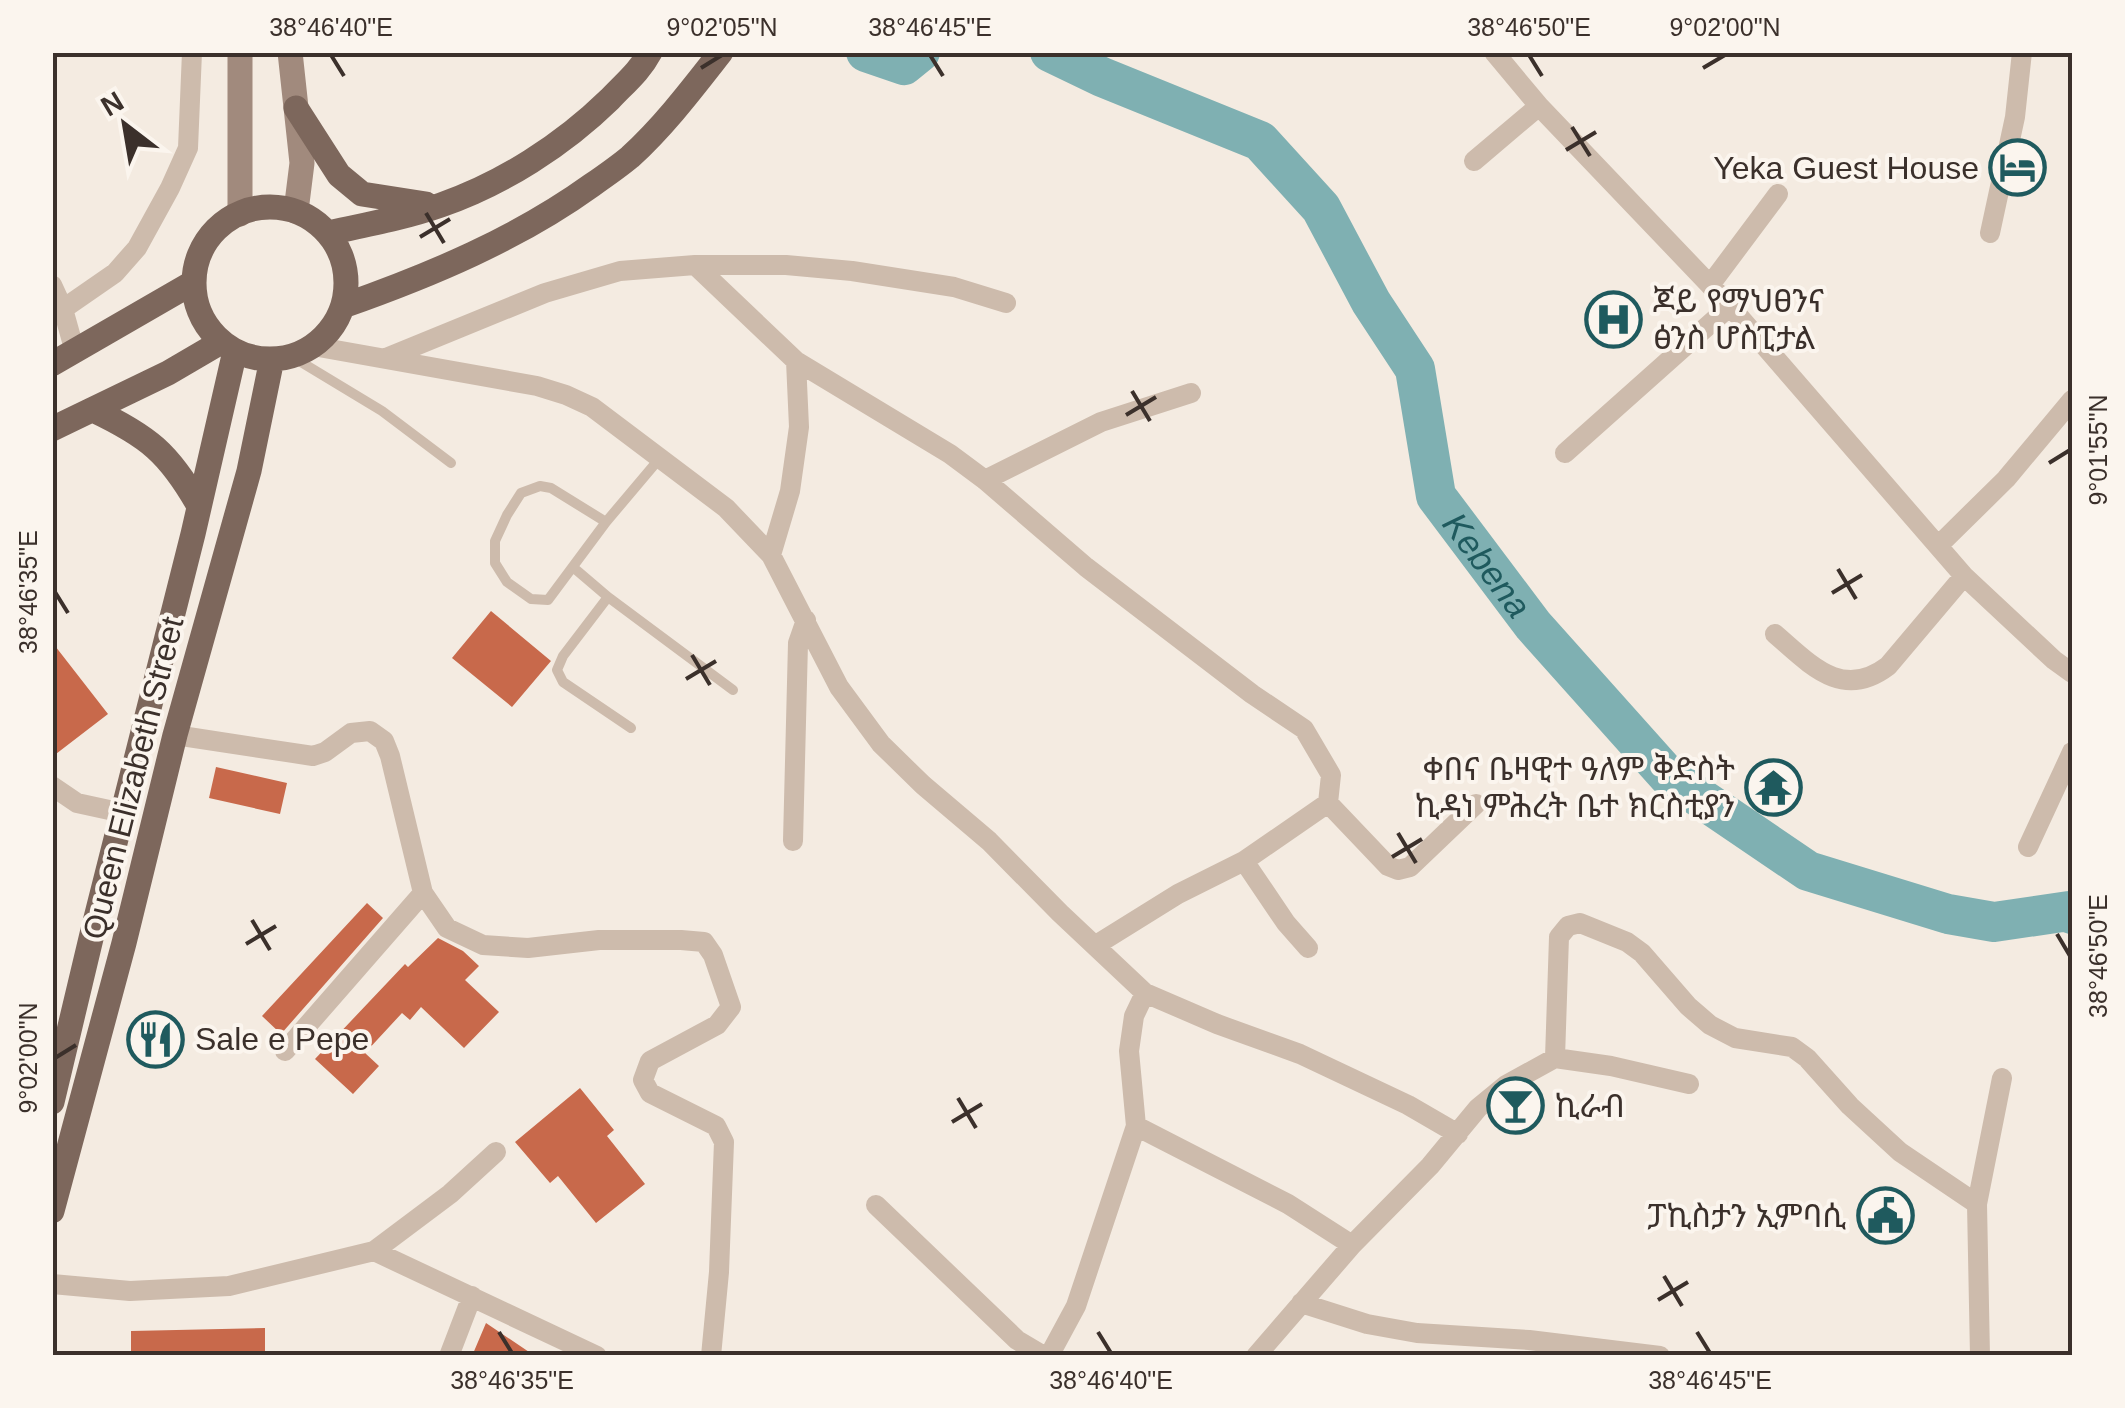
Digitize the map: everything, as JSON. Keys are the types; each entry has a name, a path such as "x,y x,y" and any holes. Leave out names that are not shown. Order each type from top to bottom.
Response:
{"main road":[{"path":"240,52 240,214"},
{"path":"290,52 302,163 296,212"},
{"path":"328,233 441,206 486,186 540,155 594,114 644,65 650,52"},
{"path":"343,306 476,253 561,208 628,159 680,106 718,56"},
{"path":"296,108 339,175 362,194 441,206"},
{"path":"258,208 296,212 328,233 342,255 347,280 343,306 331,328 292,354 253,358 228,347 206,326 197,305 194,282 198,260 208,240 240,214 258,208"},
{"path":"64,358 194,282"},
{"path":"52,429 228,347"},
{"name":"Queen Elizabeth Street","path":"54,1092 200,506 228,347"},
{"name":"Queen Elizabeth Street","path":"52,1211 175,735 249,471 292,354"},
{"path":"93,410 129,427 159,450 200,506"}],"street":[{"path":"64,309 115,273 137,248 170,188 188,148 192,52"},
{"path":"1494,52 1540,106 1730,306 1964,576 2072,673"},
{"path":"1990,233 2016,117 2022,52"},
{"path":"1474,161 1540,106"},
{"path":"1710,285 1778,194"},
{"path":"386,358 546,293 620,271 695,265 786,265 954,286 1006,304"},
{"path":"695,265 796,360 950,454 1086,567 1304,729 1330,775 1328,803 1388,866 1398,870 1410,867 1476,804"},
{"path":"52,285 64,309 64,358"},
{"path":"1565,454 1730,306"},
{"path":"292,354 386,358 537,386 592,407 726,508 771,555 839,686 881,744 989,841 1145,993 1300,1054 1408,1104 1458,1134"},
{"path":"771,555 790,491 799,427 796,360"},
{"path":"985,480 1100,422 1190,393"},
{"path":"1938,546 2006,479 2072,400"},
{"path":"1774,634 1815,669 1843,680 1867,678 1888,666 1964,576"},
{"path":"793,841 798,643 806,620"},
{"path":"175,735 313,756 351,733 370,731 384,741 390,756 423,894 447,928 483,945 528,948 600,940 704,942 713,955 730,1007 717,1025 650,1062 643,1080 650,1094 716,1126 724,1142 711,1356"},
{"path":"2028,847 2072,752"},
{"path":"52,786 76,803 123,813"},
{"path":"1096,945 1178,894 1244,861 1328,803"},
{"path":"1244,861 1308,948"},
{"path":"285,1052 423,894"},
{"path":"1555,1058 1560,937 1568,926 1580,923 1627,942 1642,953 1688,1006 1710,1024 1735,1038 1792,1047 1900,1152 1977,1204"},
{"path":"876,1205 1011,1348 1047,1356 1076,1306 1136,1126 1130,1051 1134,1016 1145,993"},
{"path":"1256,1356 1478,1108 1506,1085 1555,1058 1689,1084"},
{"path":"1980,1356 1977,1204 2002,1078"},
{"path":"1136,1126 1288,1204 1352,1245"},
{"path":"52,1284 130,1291 229,1286 374,1250 450,1194 496,1152"},
{"path":"374,1250 597,1356"},
{"path":"449,1356 472,1296"},
{"path":"1301,1303 1367,1324 1418,1333 1529,1340 1660,1356"}],"lane":[{"path":"292,354 382,411 451,463"},
{"path":"606,522 551,488 540,486 521,493 495,540 495,564 508,582 531,599 548,600 660,458"},
{"path":"574,568 608,598 733,690"},
{"path":"608,598 563,656 557,670 563,682 631,728"}],"building":[{"path":"491,611 551,661 512,707 452,658"},
{"path":"52,642 108,714 52,757"},
{"path":"216,767 287,783 280,814 209,798"},
{"path":"367,903 383,918 281,1034 262,1016"},
{"path":"438,938 463,951 479,966 465,980 499,1012 464,1048 421,1007 410,1020 402,1013 365,1053 379,1066 353,1094 315,1059 405,964 408,967"},
{"path":"580,1088 614,1130 607,1136 645,1184 596,1223 558,1176 550,1183 515,1142"},
{"path":"486,1323 535,1356 472,1356"},
{"path":"265,1328 265,1356 131,1356 131,1331"}],"waterway":[{"name":"Kebena","path":"866,52 904,65 920,52"},
{"name":"Kebena","path":"1050,52 1260,141 1321,208 1371,302 1415,369 1436,496 1533,625 1668,776 1808,871 1948,914 1994,922 2069,911 2072,914"}],"place":[{"name":"Yeka Guest House","path":"2018,168"},
{"name":"ጆይ የማህፀንና ፅንስ ሆስፒታል","path":"1614,319"},
{"name":"ቀበና ቤዛዊተ ዓለም ቅድስት ኪዳነ ምሕረት ቤተ ክርስቲያን","path":"1774,787"},
{"name":"Sale e Pepe","path":"156,1039"},
{"name":"ኪራብ","path":"1516,1106"},
{"name":"ፓኪስታን ኢምባሲ","path":"1885,1216"}]}
